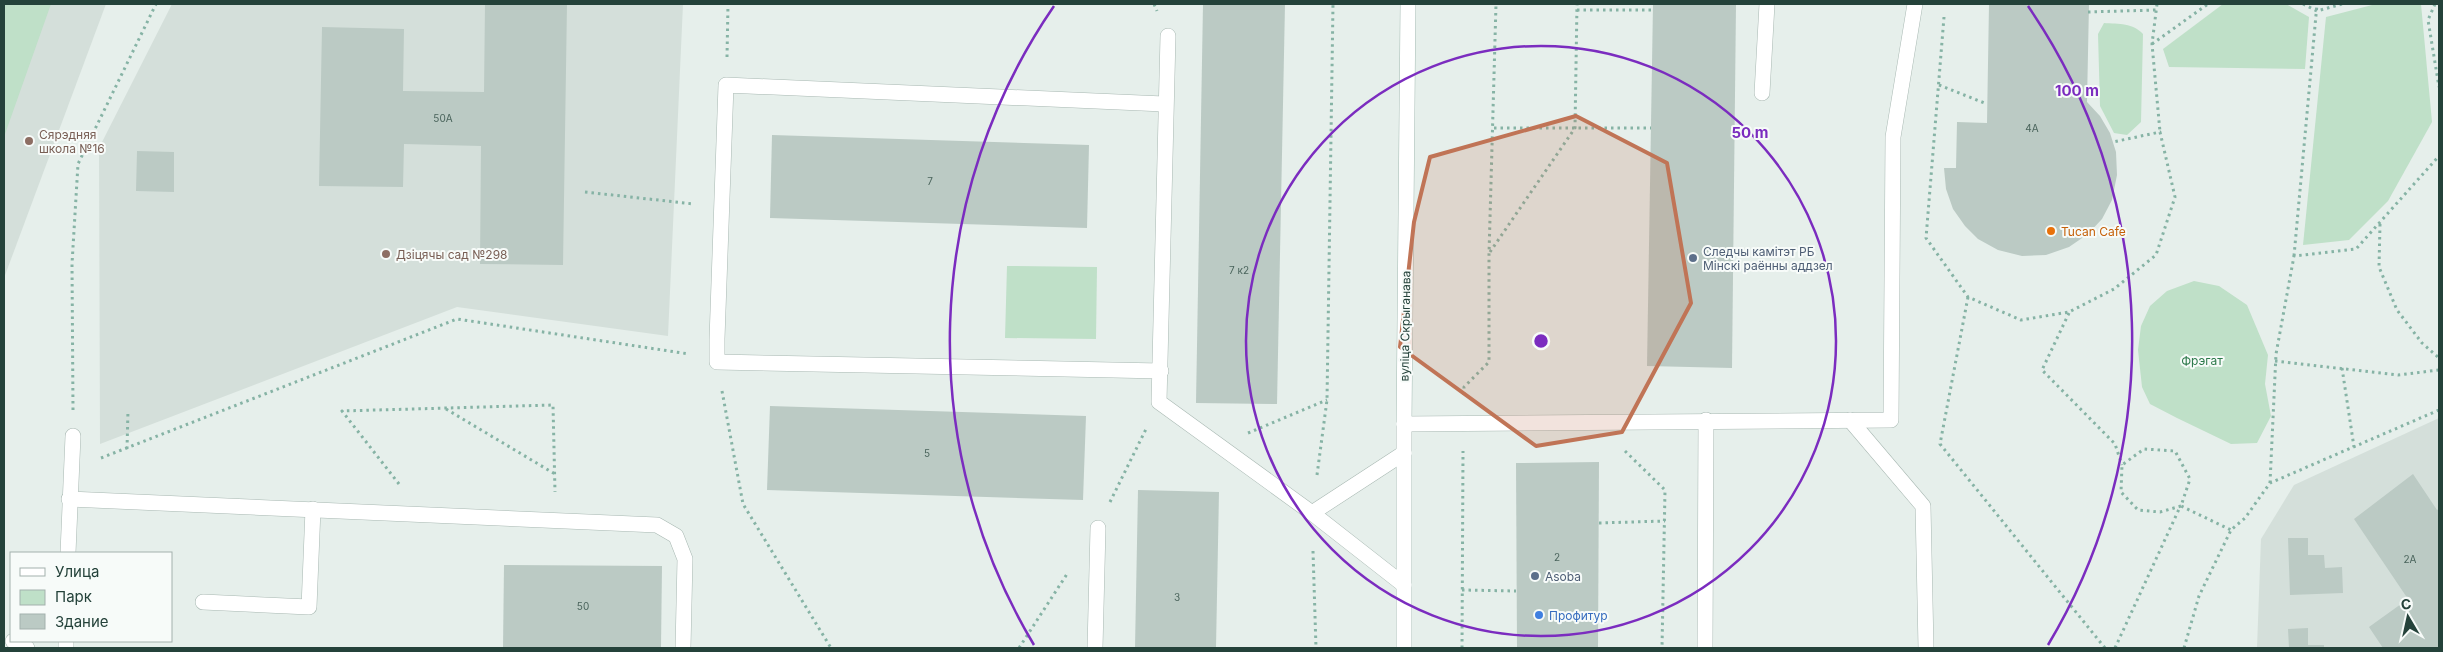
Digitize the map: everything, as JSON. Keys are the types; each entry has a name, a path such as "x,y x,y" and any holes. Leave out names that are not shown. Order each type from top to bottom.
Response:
{"street":[{"name":"вуліца Скрыганава","path":"1404,648 1408,4"},
{"path":"1762,93 1768,4"},
{"path":"1404,424 1706,420 1891,420 1893,137 1914,4"},
{"path":"1168,36 1164,104 1159,402 1312,513 1404,585"},
{"path":"1161,372 717,362 726,85 1164,104"},
{"path":"1705,648 1706,420"},
{"path":"1850,420 1923,506 1926,648"},
{"path":"68,552 73,436"},
{"path":"1312,513 1404,453"},
{"path":"69,499 657,525 676,536 684,560 683,648"},
{"path":"203,602 308,607 313,509"},
{"path":"1095,648 1098,528"},
{"path":"16,642 27,648"}],"path":[{"path":"156,4 78,164 72,264 73,436 91,462 457,319 681,351"},
{"path":"726,85 728,4"},
{"path":"1316,648 1312,513 1327,400 1333,4"},
{"path":"1462,648 1464,387 1489,362 1489,254 1496,4"},
{"path":"1489,254 1575,128 1577,4"},
{"path":"1945,13 1926,238 1968,297 2021,320 2069,312 2114,289 2156,254 2175,197 2160,132 2152,44 2157,4"},
{"path":"2152,44 2208,4"},
{"path":"2303,4 2317,11 2342,4"},
{"path":"2270,483 2275,361 2294,256 2317,4"},
{"path":"2435,4 2428,20 2439,87"},
{"path":"1577,10 1653,10"},
{"path":"2088,12 2156,10"},
{"path":"1939,85 1987,104"},
{"path":"1494,128 1651,128"},
{"path":"2113,142 2160,132"},
{"path":"2294,256 2356,250 2439,156"},
{"path":"585,192 722,206"},
{"path":"2380,223 2379,267 2397,310 2422,344 2439,358"},
{"path":"1968,297 1940,444 2105,648"},
{"path":"2069,312 2042,370 2115,444 2122,465 2121,492 2138,510 2160,512 2181,506 2231,530"},
{"path":"2275,361 2398,375 2439,370"},
{"path":"717,362 743,504 831,648"},
{"path":"2342,368 2354,447"},
{"path":"1220,445 1327,400"},
{"path":"1098,528 1159,402"},
{"path":"423,514 342,411 553,405 556,521"},
{"path":"445,408 555,474"},
{"path":"128,410 128,449"},
{"path":"2184,648 2199,596 2231,530 2245,518 2270,483 2439,410"},
{"path":"2115,648 2181,506 2190,479 2175,451 2144,449 2122,465"},
{"path":"1624,450 1665,490 1662,648"},
{"path":"1463,451 1473,451"},
{"path":"1599,522 1665,521"},
{"path":"1019,648 1071,568"},
{"path":"1462,590 1516,592"}],"highlighted area":[{"path":"1576,116 1667,163 1691,303 1622,432 1536,446 1400,347 1414,222 1430,157"}],"shaded area":[{"name":"Сярэдняя школа №16","path":"4,4 106,4 4,278"},
{"name":"Дзіцячы сад №298","path":"172,4 683,4 668,336 457,307 100,444 99,148"},
{"path":"2439,418 2439,648 2257,648 2261,539 2294,485"}],"green space":[{"path":"4,4 51,4 4,137"},
{"path":"2223,4 2286,4 2309,17 2305,69 2169,67 2163,49"},
{"path":"2376,4 2421,4 2432,122 2388,201 2349,240 2303,245 2326,17"},
{"path":"2104,23 2130,26 2143,34 2141,122 2127,135 2114,133 2100,106 2098,34"},
{"path":"1007,266 1097,267 1096,339 1005,338"},
{"name":"Фрэгат","path":"2194,281 2219,286 2247,305 2268,355 2265,384 2271,416 2257,443 2231,444 2177,418 2150,404 2142,387 2138,350 2141,326 2150,306 2167,291"}],"building":[{"path":"485,4 567,4 563,265 480,264 481,146 404,144 403,187 319,186 322,27 404,29 403,91 484,92"},
{"path":"1203,4 1285,4 1277,404 1196,403"},
{"path":"1653,4 1736,4 1732,368 1647,366"},
{"path":"1989,4 2089,4 2087,102 2100,116 2110,133 2116,152 2117,175 2112,200 2102,219 2088,234 2069,247 2046,255 2022,256 1998,250 1978,239 1965,226 1953,209 1946,189 1944,168 1956,168 1957,122 1987,123"},
{"path":"772,135 1089,145 1087,228 770,218"},
{"path":"137,151 174,152 174,192 136,191"},
{"path":"770,406 1086,416 1083,500 767,490"},
{"path":"1599,462 1598,648 1517,648 1516,463"},
{"path":"2413,474 2437,510 2439,509 2439,648 2383,648 2369,627 2408,599 2354,519"},
{"path":"1138,490 1219,492 1216,648 1135,648"},
{"path":"2288,538 2308,538 2308,555 2324,555 2325,568 2342,567 2343,593 2290,595"},
{"path":"504,565 662,566 661,647 503,648"},
{"path":"2308,628 2308,645 2324,645 2324,648 2289,648 2288,629"}],"place":[{"name":"Сярэдняя школа №16","path":"29,141"},
{"name":"Tucan Cafe","path":"2051,231"},
{"name":"Дзіцячы сад №298","path":"386,254"},
{"name":"Следчы камітэт РБ Мінскі раённы аддзел","path":"1693,258"},
{"name":"Asoba","path":"1535,576"},
{"name":"Профитур","path":"1539,615"}]}
